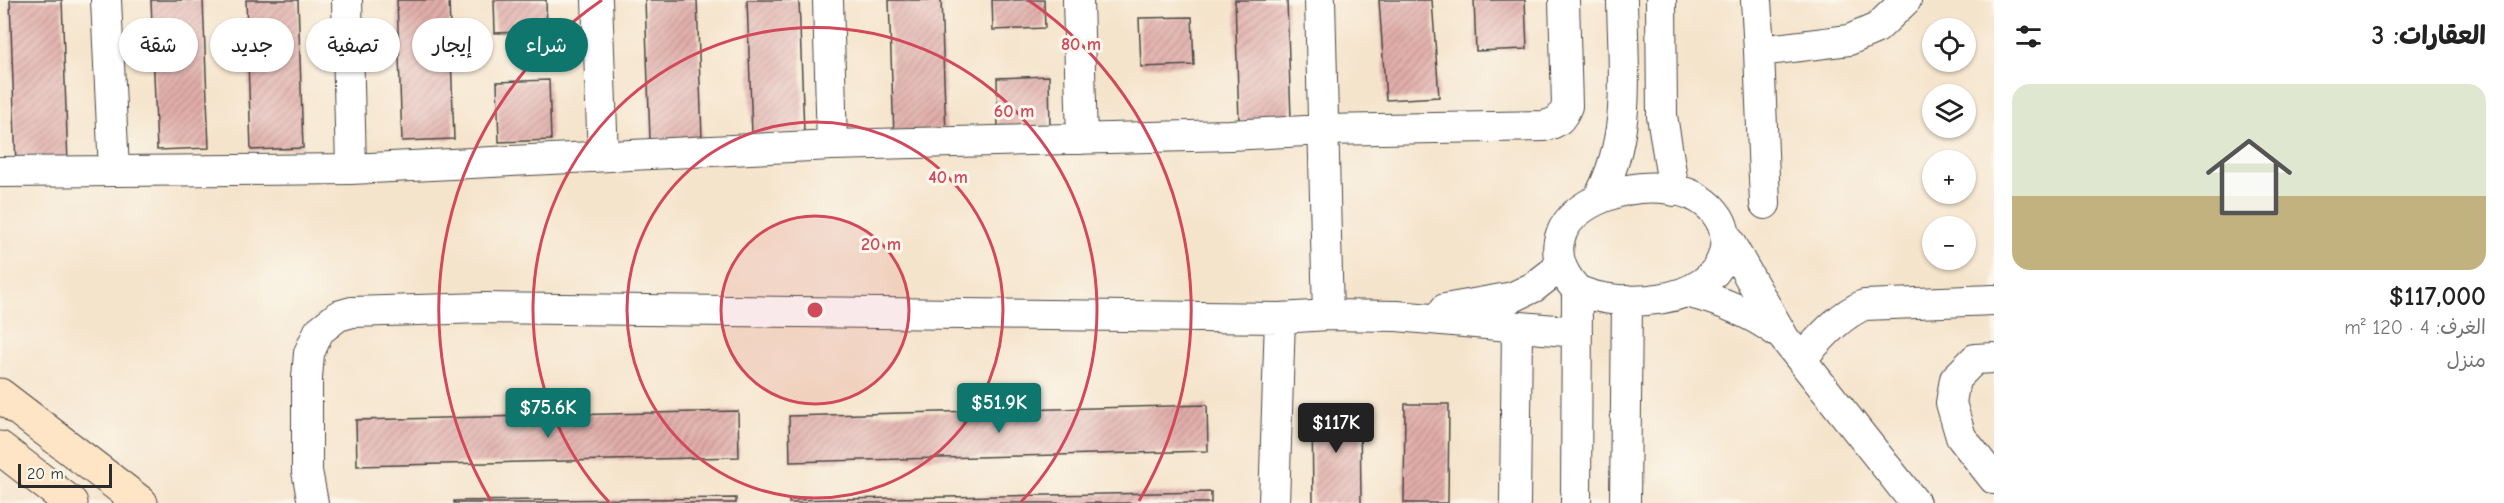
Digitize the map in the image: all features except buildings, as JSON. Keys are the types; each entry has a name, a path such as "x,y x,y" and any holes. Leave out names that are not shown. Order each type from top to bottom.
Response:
{"main road":[{"path":"0,394 141,503"},
{"path":"0,448 71,503"}],"street":[{"path":"106,0 114,171"},
{"path":"347,0 351,169"},
{"path":"597,0 603,156"},
{"path":"828,0 832,145"},
{"path":"1078,0 1082,139"},
{"path":"1320,0 1328,315"},
{"path":"0,172 351,169 832,145 1324,130 1545,126 1556,123 1563,116 1567,106 1564,0"},
{"path":"1598,199 1614,167 1622,130 1622,0"},
{"path":"1661,0 1662,116 1674,191"},
{"path":"1756,0 1765,204"},
{"path":"1759,51 1849,40 1877,28 1906,0"},
{"path":"1569,278 1590,295 1627,300 1657,299 1685,292 1703,284 1722,262 1725,250 1722,223 1705,202 1674,191 1636,189 1598,199 1571,217 1564,227 1559,240 1569,278 1577,332 1576,503"},
{"path":"1725,236 1793,348 1915,503"},
{"path":"1397,316 1514,297 1534,287 1569,278"},
{"path":"1685,292 1712,298 1738,308 1762,321 1793,348"},
{"path":"1625,503 1627,300"},
{"path":"1793,348 1864,305 1994,300"},
{"path":"313,503 307,471 309,353 319,331 327,323 338,316 352,312 484,308 1280,318 1328,315 1397,316 1577,332"},
{"path":"1274,503 1280,318"},
{"path":"1515,503 1517,327"},
{"path":"1994,358 1975,359 1955,379 1951,403 1961,437 1994,479"}]}
